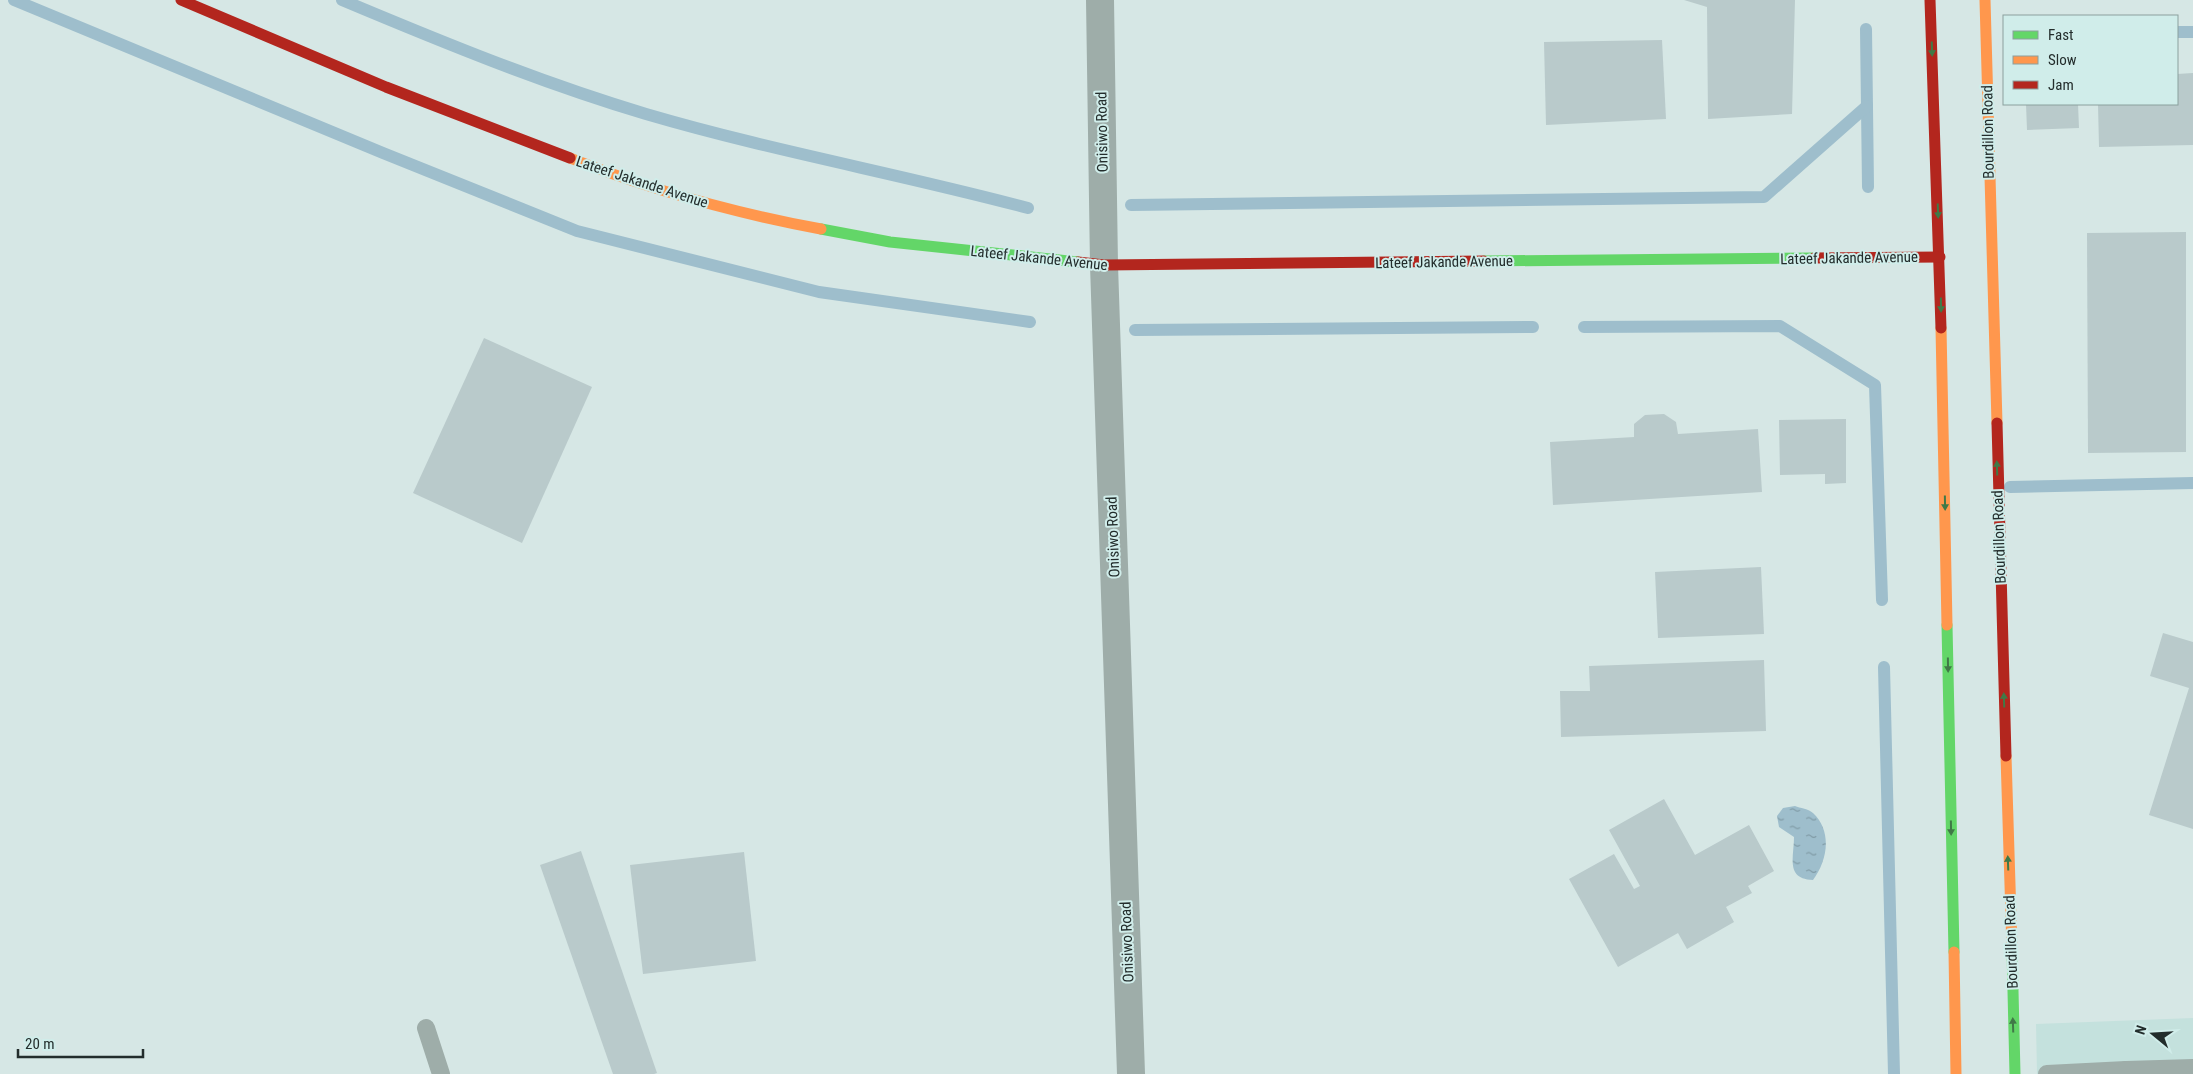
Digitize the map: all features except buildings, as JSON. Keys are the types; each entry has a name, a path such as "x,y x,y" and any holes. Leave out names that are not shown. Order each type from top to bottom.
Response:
{"main road":[{"name":"Lateef Jakande Avenue","path":"181,0 386,87 523,142 633,182 757,217 890,242 1104,266 1940,257"},
{"path":"1930,0 1940,257 1956,1074"},
{"name":"Bourdillon Road","path":"1985,0 2015,1074"}],"street":[{"name":"Onisiwo Road","path":"1100,0 1104,266 1132,1074"}],"lane":[{"path":"426,1028 442,1074"},
{"path":"2047,1074 2193,1068"}],"shaded area":[{"path":"2193,1018 2193,1074 2037,1074 2036,1024"}],"water":[{"path":"1795,806 1813,813 1823,829 1826,846 1822,864 1813,880 1798,876 1793,866 1794,837 1779,827 1777,816 1783,808"}],"waterway":[{"path":"14,0 577,231 819,292 1030,322"},
{"path":"342,0 530,75 646,114 741,140 1028,208"},
{"path":"1866,29 1868,187"},
{"path":"2178,32 2193,32"},
{"path":"1131,205 1764,197 1867,106"},
{"path":"1584,327 1780,326 1875,385 1882,600"},
{"path":"1135,330 1533,327"},
{"path":"2010,487 2193,483"},
{"path":"1884,667 1894,1074"}],"traffic: fast":[{"path":"821,229 890,242 1078,262"},
{"path":"1484,261 1814,258"},
{"path":"1947,625 1954,952"},
{"path":"2012,949 2015,1074"}],"traffic: slow":[{"path":"1985,0 1997,423"},
{"path":"570,158 694,200 757,216 821,229"},
{"path":"1941,328 1947,625"},
{"path":"2006,756 2012,949"},
{"path":"1954,952 1956,1074"}],"traffic: jam":[{"path":"181,0 386,87 570,158"},
{"path":"1930,0 1941,328"},
{"path":"1814,258 1940,257"},
{"path":"1078,262 1104,265 1484,261"},
{"path":"1997,423 2006,756"}]}
